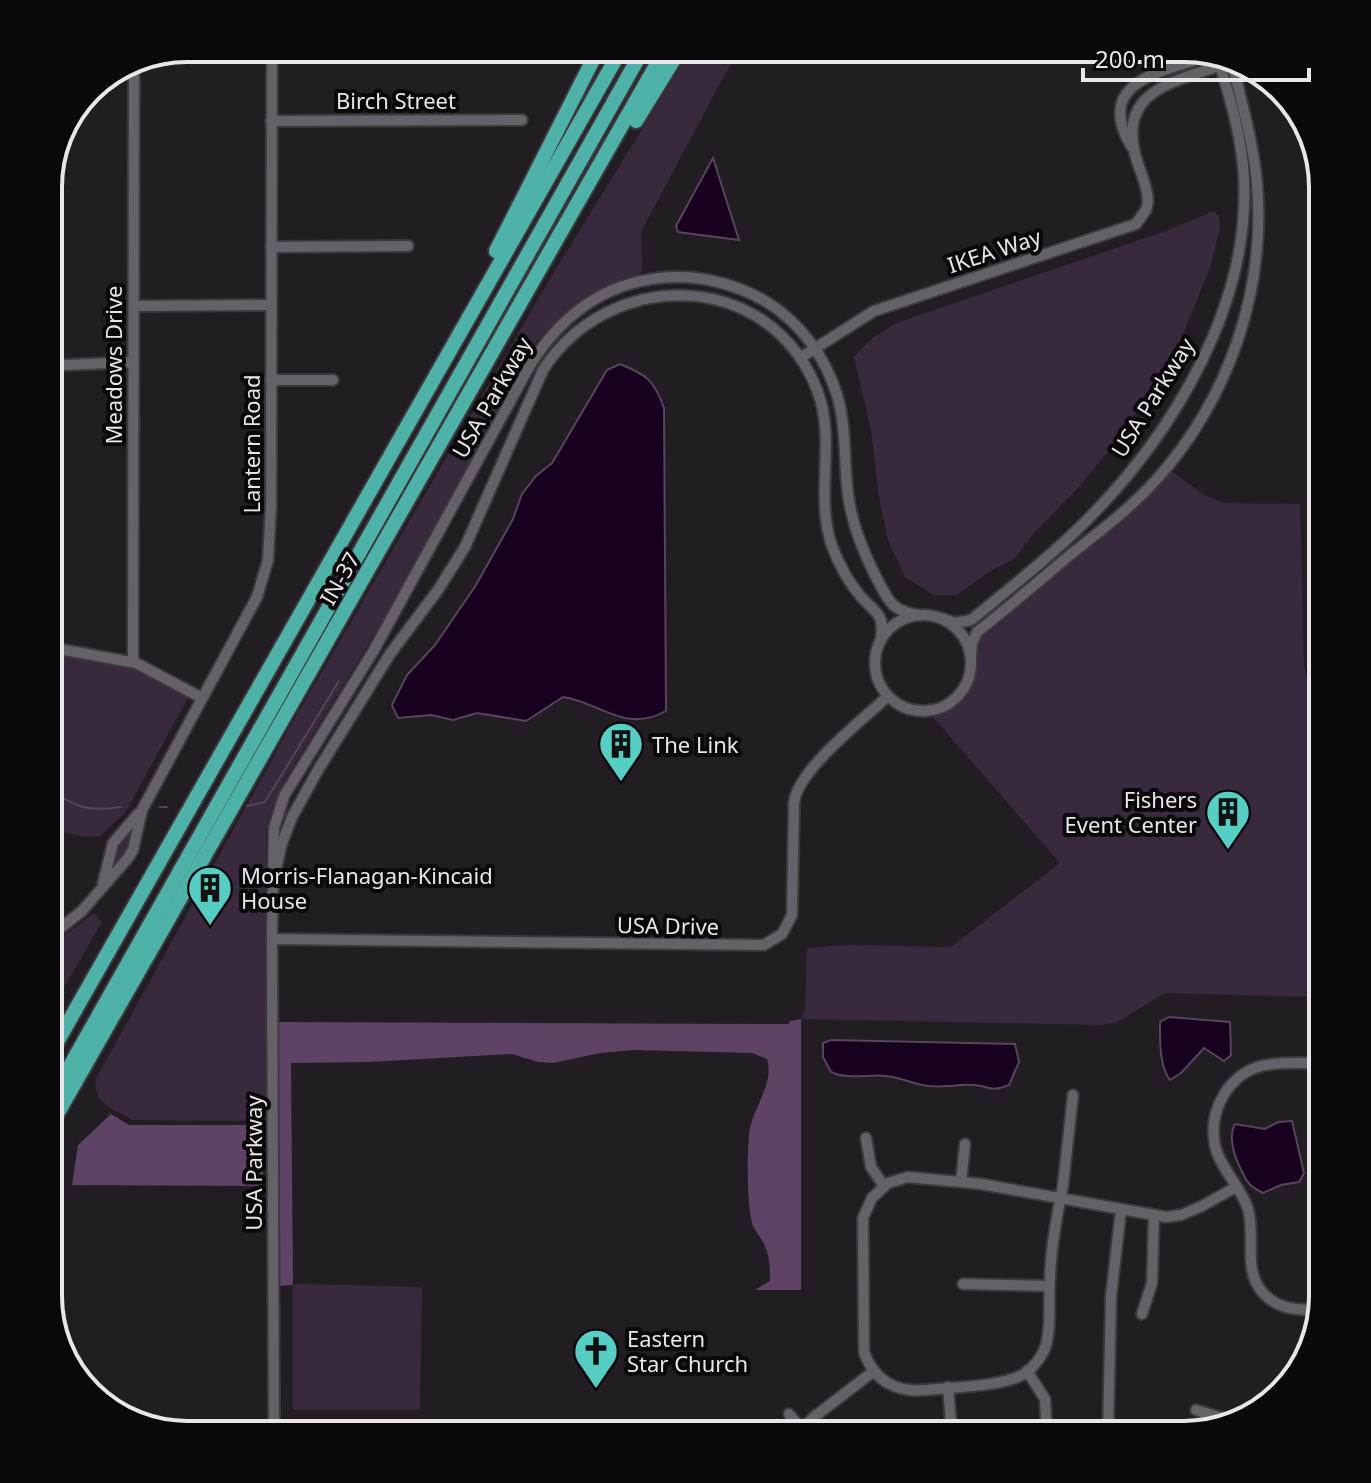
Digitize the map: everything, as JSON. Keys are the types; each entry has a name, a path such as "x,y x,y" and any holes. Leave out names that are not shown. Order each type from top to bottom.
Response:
{"highway":[{"path":"434,379 592,62"},
{"path":"62,1033 612,62"},
{"path":"62,1080 636,62"},
{"name":"IN-37","path":"62,1105 658,62"},
{"path":"599,168 619,148 672,62"}],"street":[{"name":"Lantern Road","path":"102,887 111,846 142,810 257,597 268,560 271,517 272,62"},
{"name":"IKEA Way","path":"800,358 874,311 1136,224 1146,210 1148,195 1120,120 1121,101 1138,82 1200,63"},
{"name":"IKEA Way","path":"1134,151 1133,120 1143,100 1206,64"},
{"name":"USA Parkway","path":"274,1421 274,828 284,796 374,650 529,367 557,328 594,299 620,287 650,279 694,278 722,283 775,307 793,322 815,349 832,379 841,409 848,495 858,539 889,601 899,611 955,623 971,620 1087,520 1158,433 1203,358 1226,306 1234,279 1244,211 1240,143 1219,67"},
{"name":"Meadows Drive","path":"133,662 134,74"},
{"path":"888,696 910,709 928,711 944,706 963,689 970,674 972,643 977,632 1110,523 1154,482 1196,427 1227,371 1248,307 1258,224 1254,157 1236,74"},
{"name":"Birch Street","path":"271,121 522,120"},
{"path":"271,247 408,246"},
{"name":"USA Parkway","path":"272,890 281,846 297,805 390,654 457,562 470,539 534,388 551,357 566,340 596,316 627,302 652,296 689,295 716,300 747,312 775,331 800,358 817,389 824,414 824,498 829,536 847,578 881,619 881,640 875,669 888,696"},
{"path":"134,306 271,305"},
{"path":"65,365 133,362"},
{"path":"271,380 333,380"},
{"path":"881,640 896,623 918,615"},
{"path":"941,618 963,636 971,657"},
{"path":"62,649 133,662 202,698"},
{"name":"USA Drive","path":"272,939 764,945 782,934 792,915 797,786 888,696"},
{"name":"Lantern Road","path":"62,927 82,911 131,854 142,810"},
{"path":"1308,1309 1286,1308 1262,1292 1254,1278 1250,1264 1249,1213 1218,1155 1214,1136 1215,1116 1228,1089 1244,1074 1264,1065 1309,1063"},
{"path":"1073,1095 1061,1198 1053,1238 1046,1345 1037,1362 1027,1371 1004,1380 905,1390 888,1384 874,1371 864,1352 863,1218 872,1198 884,1186 908,1177 961,1182 1061,1198 1154,1216 1181,1215 1236,1187"},
{"path":"866,1138 871,1167 884,1186"},
{"path":"961,1182 965,1144"},
{"path":"1108,1421 1111,1296 1121,1210"},
{"path":"1142,1314 1152,1283 1154,1216"},
{"path":"963,1284 1049,1286"},
{"path":"812,1421 874,1371"},
{"path":"1027,1371 1045,1399 1046,1421"},
{"path":"948,1387 951,1421"},
{"path":"1196,1410 1217,1416"},
{"path":"789,1414 792,1421"}],"shaded area":[{"path":"683,62 733,62 641,232 642,272 573,305 536,342 382,622 284,781 266,830 267,1121 133,1120 110,1108 99,1098 96,1079 291,725 551,277"},
{"path":"713,158 739,240 678,232 676,226"},
{"path":"1214,211 1219,216 1220,227 1211,265 1180,342 1124,432 1078,488 1034,533 1014,559 987,573 957,595 934,595 905,577 888,540 871,431 854,357 871,339 896,323 1163,232"},
{"path":"620,364 648,380 664,408 666,711 651,717 625,718 563,697 526,721 477,713 453,720 431,715 398,718 392,705 407,675 435,645 476,585 513,519 522,494 536,476 552,463 607,370"},
{"path":"1170,470 1204,495 1224,503 1300,504 1304,665 1309,679 1309,997 1165,993 1117,1022 1103,1025 801,1019 805,1009 807,948 847,945 951,947 1060,863 933,717 958,704 971,687 979,639 1096,539"},
{"path":"62,653 136,667 189,696 125,813 99,837 62,832"},
{"path":"131,829 128,851 111,870 116,845"},
{"path":"94,913 102,922 62,991 62,937"},
{"path":"1169,1017 1230,1022 1231,1055 1224,1061 1204,1048 1181,1073 1170,1080 1162,1060 1160,1036 1160,1022"},
{"path":"801,1019 801,1290 755,1290 770,1281 767,1253 752,1223 748,1180 749,1135 768,1078 767,1059 752,1053 634,1050 600,1053 553,1063 512,1054 291,1063 293,1285 279,1286 278,1022 789,1024"},
{"path":"831,1040 1015,1044 1019,1062 1009,1085 1002,1087 929,1086 892,1077 831,1072 823,1057 823,1043"},
{"path":"111,1114 129,1125 264,1125 263,1186 72,1185 78,1145"},
{"path":"1292,1121 1304,1173 1299,1182 1263,1193 1248,1183 1237,1160 1232,1145 1235,1124 1265,1129 1278,1122"},
{"path":"293,1285 422,1287 420,1410 293,1410"}],"waterway":[{"path":"247,806 265,802 339,681"},
{"path":"62,798 85,807 121,807"},
{"path":"160,807 167,807"}],"place":[{"name":"The Link","path":"621,783"},
{"name":"Fishers Event Center","path":"1228,851"},
{"name":"Morris-Flanagan-Kincaid House","path":"210,927"},
{"name":"Eastern Star Church","path":"596,1390"}]}
